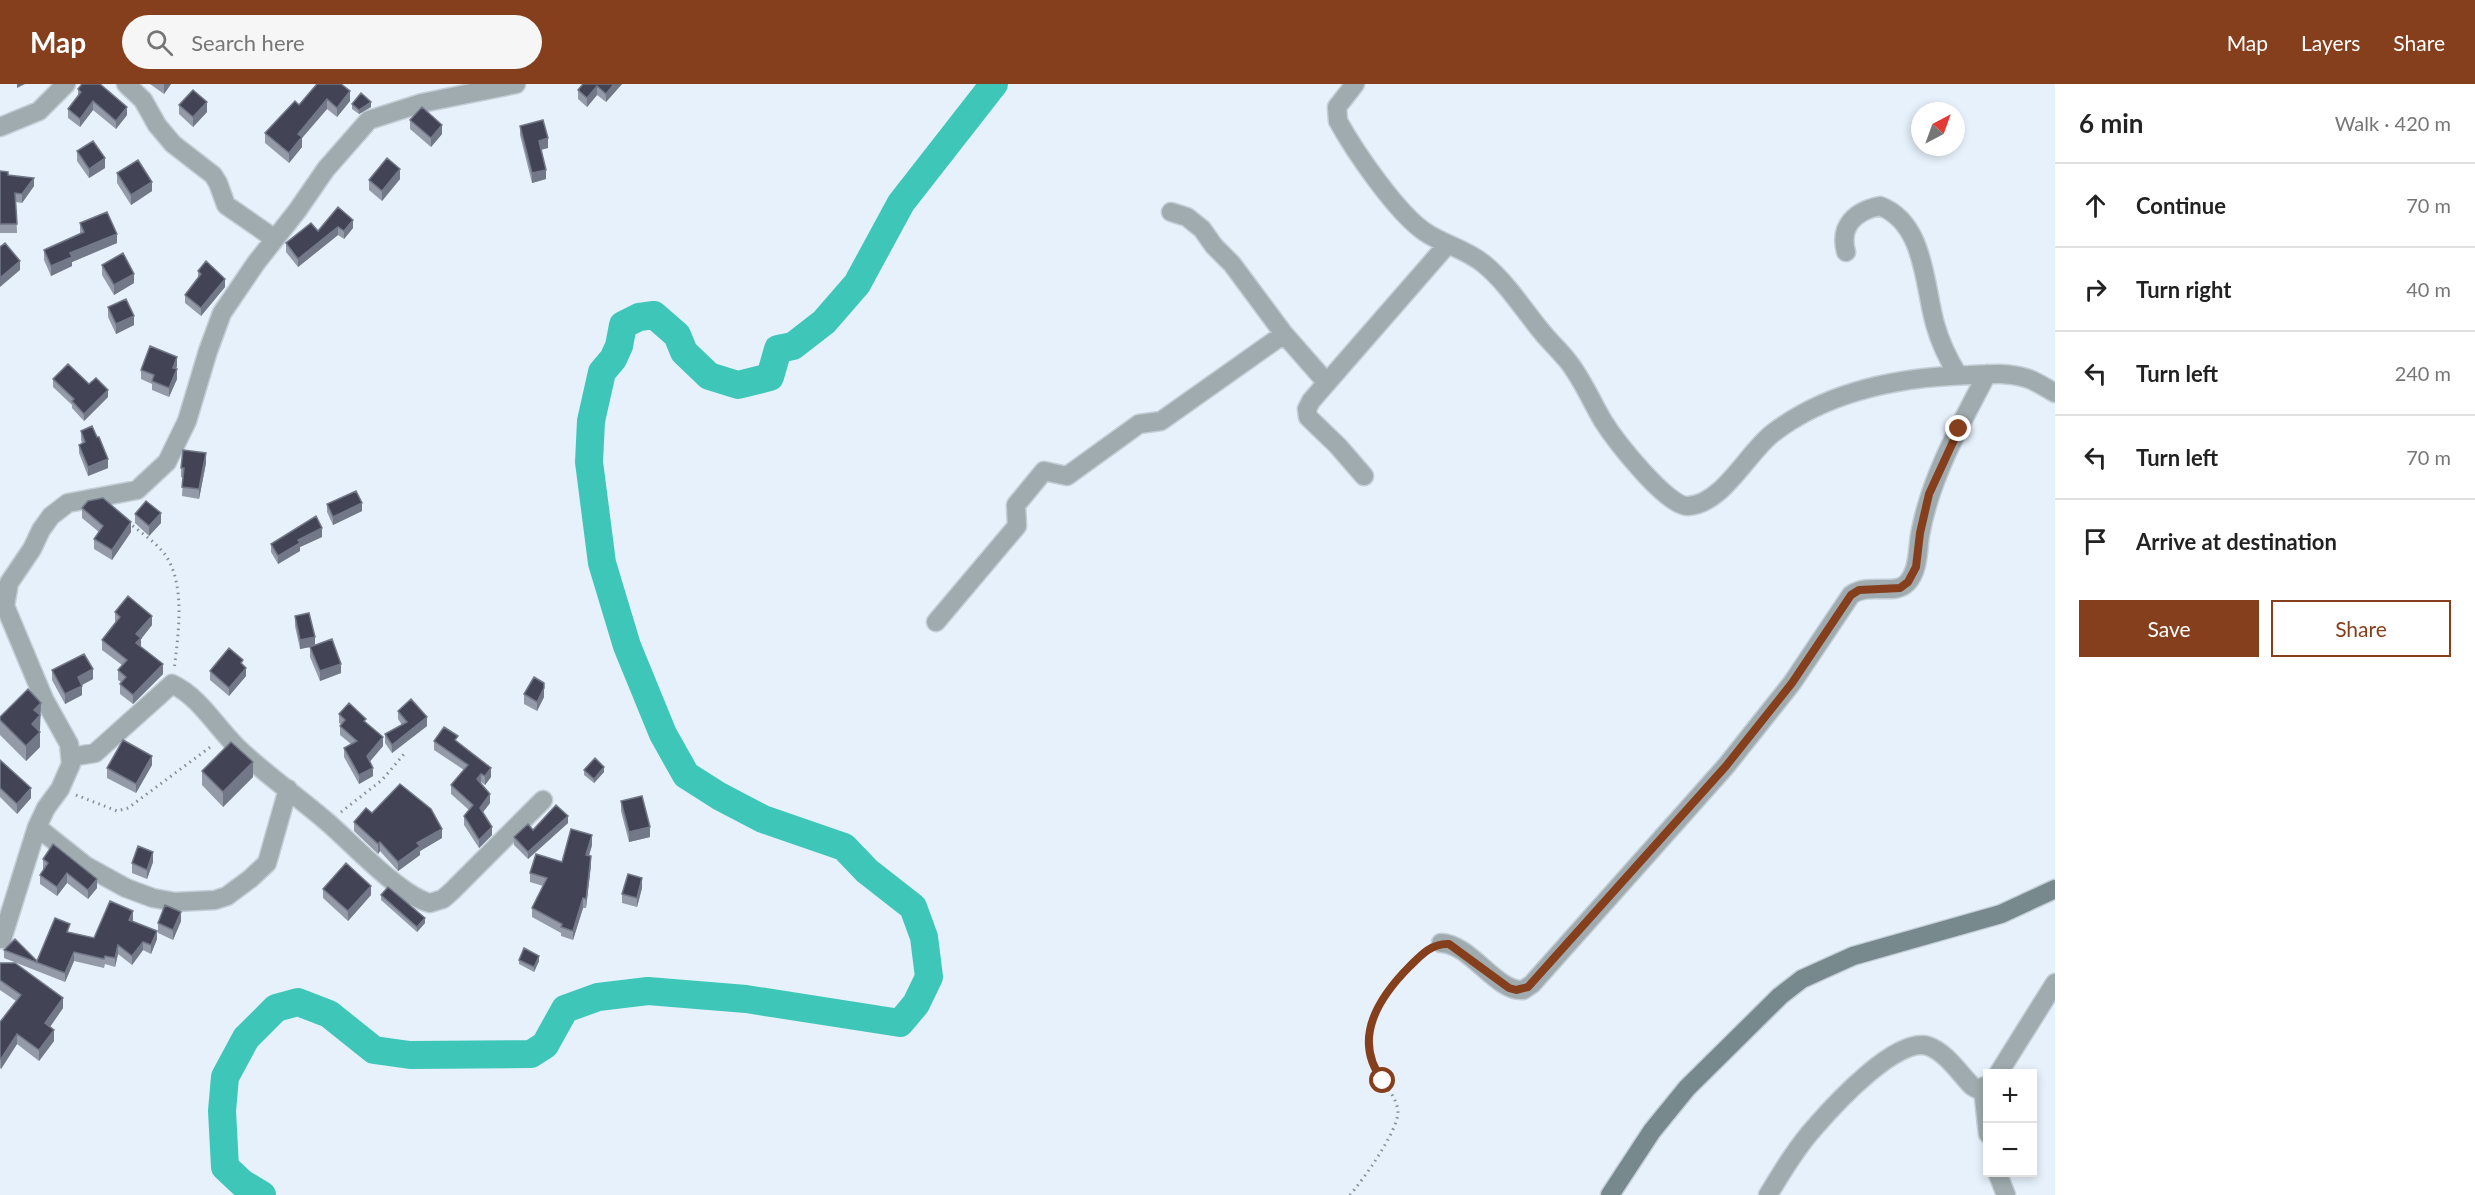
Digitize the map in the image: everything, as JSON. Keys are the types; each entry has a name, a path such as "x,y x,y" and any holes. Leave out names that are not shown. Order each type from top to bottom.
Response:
{"street":[{"path":"0,127 39,111 66,84"},
{"path":"126,84 143,100 157,125 173,144 213,175 226,205 275,239"},
{"path":"1,940 37,827 46,808 60,789 71,764 69,744 44,699 11,624 5,606 9,583 32,549 41,530 68,503 137,490 166,462 188,421 208,351 222,314 256,263 327,169 369,120 422,103 516,84"},
{"path":"1355,84 1337,107 1338,121 1402,210 1425,232 1481,261 1504,283 1544,334 1575,368 1605,424 1644,473 1663,493 1680,505 1695,504 1718,493 1773,432 1826,402 1865,388 1901,380 1958,375 2009,374 2027,378 2055,393"},
{"path":"1846,252 1842,240 1844,229 1859,214 1880,206 1890,210 1898,217 1910,232 1918,250 1942,345 1958,375"},
{"path":"1171,212 1187,217 1202,229 1214,246 1232,264 1284,334 1327,383"},
{"path":"1364,476 1308,417 1306,409 1447,244"},
{"path":"936,622 1017,526 1016,505 1044,471 1067,477 1139,424 1161,422 1284,334"},
{"path":"1441,943 1449,944 1470,957 1509,988 1523,990 1532,984 1726,766 1792,683 1851,595 1859,590 1900,588 1908,582 1916,567 1920,533 1929,494 1988,374"},
{"path":"71,757 95,753 172,684 194,700 240,750 328,823 382,872 414,897 430,903 442,899 452,891 543,800"},
{"path":"37,827 87,866 126,888 153,898 175,902 208,901 227,896 267,863 288,789"},
{"path":"1610,1195 1652,1131 1687,1088 1780,996 1802,979 1853,956 2001,914 2055,889"},
{"path":"2001,1069 2055,982"},
{"path":"1768,1195 1814,1127 1868,1074 1901,1051 1915,1045 1928,1046 1947,1060 1972,1086 1977,1089 1983,1088"},
{"path":"1999,1177 2006,1195"}],"path":[{"path":"127,520 154,542 167,558 173,575 180,631 172,684"},
{"path":"60,789 117,811 128,808 225,736"},
{"path":"328,823 382,780 405,753"},
{"path":"1350,1195 1380,1153 1397,1116 1395,1101 1369,1058 1371,1028 1375,1014 1383,995 1395,981 1421,954 1441,943"}],"building":[{"path":"82,84 100,84 127,107 116,121 93,101 80,119 68,109 81,92 78,89"},
{"path":"317,84 341,84 350,91 337,108 327,99 298,134 302,137 289,153 265,133 295,101 299,105"},
{"path":"583,84 614,84 606,94 597,86 587,98 578,90"},
{"path":"193,90 207,102 193,117 179,105"},
{"path":"361,93 371,102 359,110 352,104"},
{"path":"422,107 442,125 431,138 410,120"},
{"path":"543,120 548,138 539,141 546,170 532,173 520,126"},
{"path":"93,141 105,158 89,169 77,151"},
{"path":"387,158 400,169 382,191 369,180"},
{"path":"138,160 152,182 131,195 117,173"},
{"path":"0,171 8,172 8,175 34,178 22,194 15,193 17,224 0,224"},
{"path":"338,207 353,220 344,231 338,227 298,259 286,243 311,223 318,231"},
{"path":"107,212 117,234 70,253 72,257 51,266 44,250 84,232 80,223"},
{"path":"5,243 20,261 0,278 0,247"},
{"path":"123,253 134,274 114,285 102,265"},
{"path":"206,261 225,279 201,308 185,295 201,274 198,271"},
{"path":"126,299 134,316 116,324 108,307"},
{"path":"150,346 177,357 173,368 177,369 169,388 152,381 154,375 141,370"},
{"path":"68,364 89,384 96,378 108,390 84,414 72,401 74,399 53,379"},
{"path":"92,426 108,459 88,467 79,445 85,442 81,431"},
{"path":"183,450 206,453 199,489 182,487"},
{"path":"356,491 362,503 333,517 327,504"},
{"path":"103,498 131,522 112,550 94,539 103,526 82,508 88,501"},
{"path":"146,501 161,513 149,526 135,514"},
{"path":"316,516 322,528 298,540 300,543 278,556 271,544"},
{"path":"128,596 152,616 136,634 141,638 136,643 163,664 133,695 120,684 126,677 118,670 127,660 102,640 120,617 115,612"},
{"path":"309,613 315,637 300,640 295,616"},
{"path":"332,639 341,664 320,671 310,647"},
{"path":"229,648 243,660 241,663 246,668 229,688 210,671"},
{"path":"84,654 93,669 78,677 82,686 65,694 52,670"},
{"path":"534,677 544,683 537,702 524,694"},
{"path":"28,689 41,703 34,710 40,715 32,724 40,732 26,746 0,720 0,717"},
{"path":"411,699 427,717 392,745 385,734 407,722 398,711"},
{"path":"349,703 366,719 364,721 383,737 367,756 373,768 359,775 344,748 357,741 340,726 345,720 339,714"},
{"path":"444,727 458,736 455,740 491,768 485,776 481,774 477,779 490,794 480,808 492,827 479,840 464,816 473,805 451,785 468,765 434,741"},
{"path":"123,740 152,756 136,784 107,768"},
{"path":"231,742 253,762 223,792 202,771"},
{"path":"595,758 604,767 594,779 584,770"},
{"path":"0,760 31,788 17,804 0,788"},
{"path":"400,784 431,809 442,829 417,843 420,846 398,862 380,842 378,844 354,822 366,808 372,813"},
{"path":"642,796 650,827 629,832 621,801"},
{"path":"556,805 568,816 528,852 514,837 528,824 533,830"},
{"path":"571,829 592,835 586,855 591,856 586,899 583,898 573,931 561,927 562,924 532,908 547,878 530,873 536,854 562,862"},
{"path":"53,844 97,879 88,890 67,873 57,887 40,875 48,863 43,859"},
{"path":"138,846 153,852 147,870 132,863"},
{"path":"346,863 371,886 348,911 323,889"},
{"path":"628,874 642,878 637,898 622,894"},
{"path":"388,887 425,918 417,927 381,895"},
{"path":"110,901 133,911 129,920 157,931 151,945 143,942 132,956 118,945 115,958 105,956 104,959 74,952 65,973 4,950 15,939 37,961 55,918 70,924 67,932 94,938"},
{"path":"165,905 181,912 173,930 158,923"},
{"path":"524,948 539,956 534,967 519,960"},
{"path":"0,963 15,963 63,998 45,1023 54,1030 39,1050 17,1034 1,1059 0,1022 21,995 0,980"}],"waterway":[{"path":"262,1195 242,1183 225,1167 222,1111 225,1077 246,1038 276,1008 298,1002 329,1014 374,1050 410,1055 531,1054 545,1045 565,1009 598,997 648,991 746,999 900,1023 916,1004 929,977 924,937 913,907 867,871 844,847 763,819 719,796 686,775 663,734 627,646 602,563 589,462 591,421 602,372 613,359 619,346 623,325 639,317 654,315 677,335 684,352 709,376 738,385 770,377 778,349 793,346 824,322 857,284 901,203 994,84"}],"route":[{"path":"1383,1081 1369,1058 1371,1028 1375,1014 1383,995 1421,954 1441,943 1449,944 1470,957 1509,988 1523,990 1528,987 1726,766 1792,683 1851,595 1869,588 1900,588 1908,582 1916,567 1920,533 1929,494 1959,429"}]}
